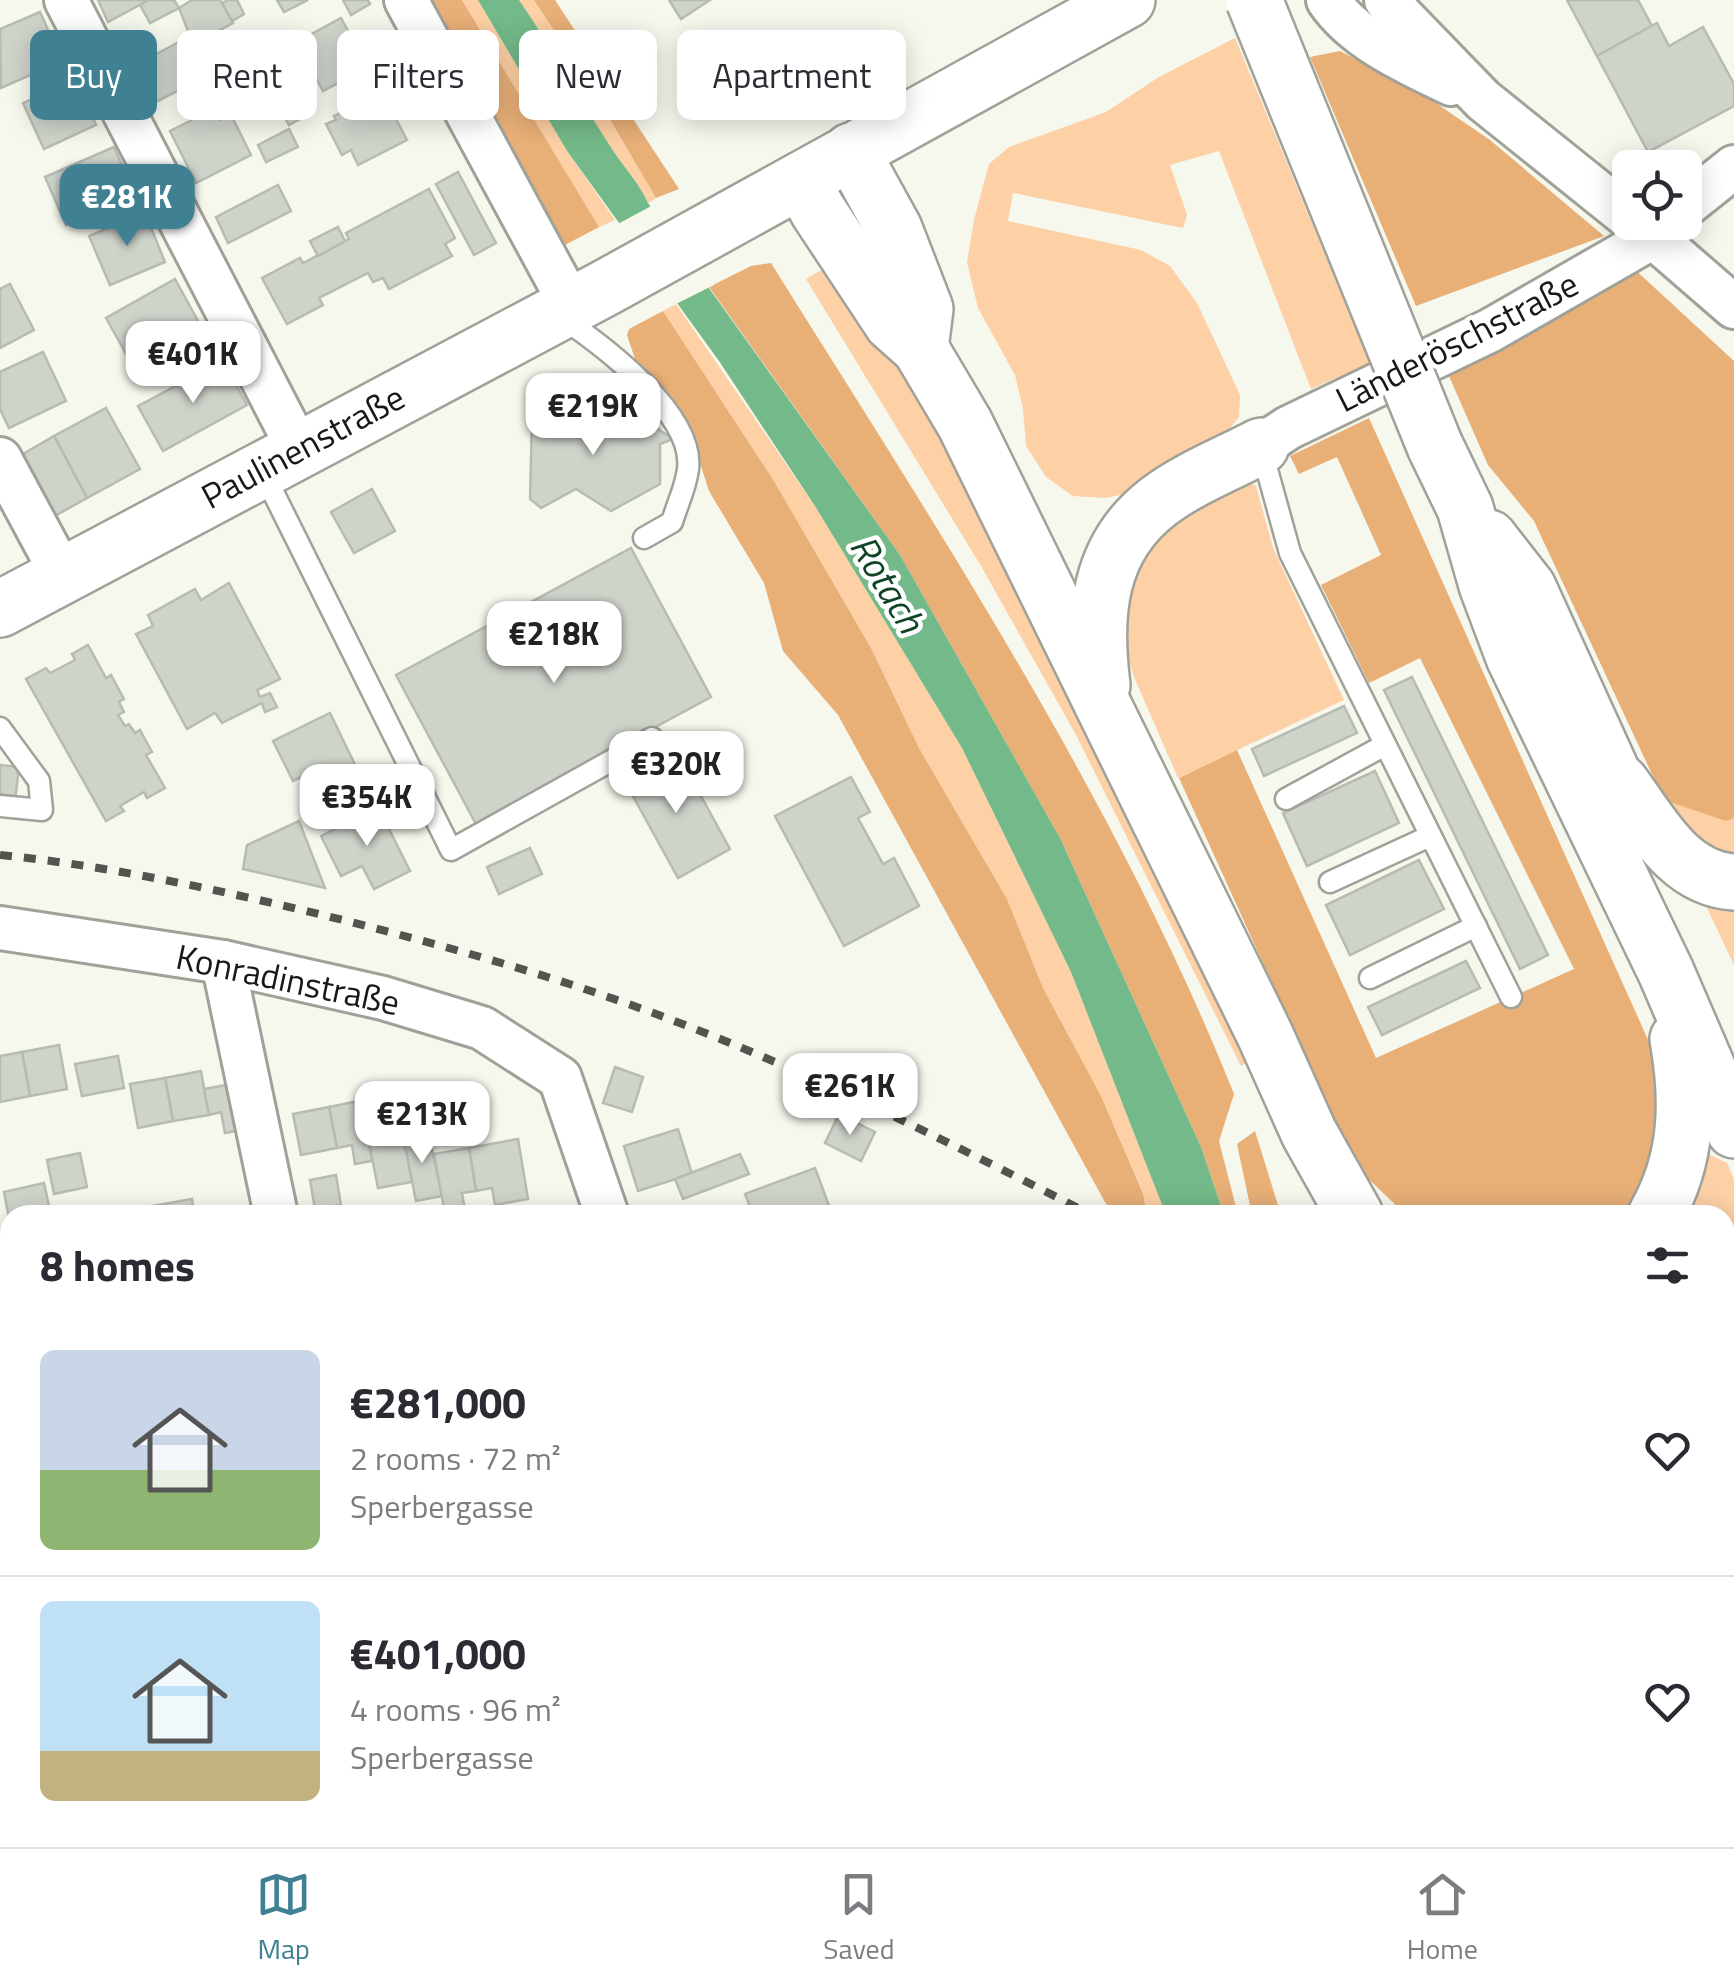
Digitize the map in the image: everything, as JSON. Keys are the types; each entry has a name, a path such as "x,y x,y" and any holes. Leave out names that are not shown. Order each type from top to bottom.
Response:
{"main road":[{"path":"1254,0 1435,446 1465,508 1514,657 1666,972 1734,1130"},
{"name":"Paulinenstraße","path":"0,609 1129,3"},
{"path":"851,152 894,229 925,309 920,348"},
{"path":"800,180 892,323 920,348 964,424 1309,1132 1349,1205"},
{"path":"1104,708 1096,617 1108,570 1126,536 1158,502 1261,446"},
{"path":"1465,508 1528,588 1734,1043"},
{"path":"1610,768 1675,856 1703,874 1734,882"},
{"path":"1661,1205 1675,1176 1684,1136 1685,1108 1681,1056 1666,972"}],"street":[{"path":"66,0 280,459"},
{"path":"406,0 578,302"},
{"path":"1326,0 1340,19 1386,49 1483,100"},
{"path":"1386,0 1483,100 1612,198"},
{"path":"1702,192 1734,167"},
{"name":"Länderöschstraße","path":"1261,446 1288,428 1492,330 1625,240"},
{"path":"1663,240 1734,307"},
{"path":"0,459 63,576"},
{"name":"Konradinstraße","path":"0,928 223,962 383,998 482,1028 560,1078 604,1205"},
{"path":"223,962 274,1205"}],"lane":[{"path":"578,302 595,341 635,376 681,431 689,467 672,522 644,538"},
{"path":"1261,446 1290,554 1511,997"},
{"path":"280,459 451,850 652,738"},
{"path":"0,728 39,781 42,810 0,806"},
{"path":"1286,798 1386,745"},
{"path":"1330,882 1430,836"},
{"path":"1370,978 1476,926"}],"shaded area":[{"path":"415,0 462,0 480,30 433,30"},
{"path":"462,0 478,0 496,30 480,30"},
{"path":"519,0 534,0 554,30 539,30"},
{"path":"534,0 555,0 575,30 554,30"},
{"path":"499,36 519,70 519,94 499,61"},
{"path":"1235,38 1370,363 1311,389 1219,151 1170,165 1187,215 1183,228 1013,193 1008,221 1141,250 1170,266 1197,303 1240,395 1239,417 1221,439 1131,493 1105,498 1073,496 1046,477 1026,446 1015,375 978,308 967,262 989,164 1009,147 1106,112 1159,77"},
{"path":"1340,51 1427,97 1490,140 1604,236 1416,306 1310,57"},
{"path":"499,61 519,94 519,120 534,120 599,227 565,245 487,120 499,120"},
{"path":"534,120 549,120 615,220 599,227"},
{"path":"594,120 610,120 656,198 648,203"},
{"path":"610,120 634,120 679,189 656,198"},
{"path":"771,263 960,566 1080,772 1136,878 1234,1094 1219,1141 1235,1205 1221,1205 1201,1147 1060,838 900,555 709,287 751,266"},
{"path":"1630,265 1734,361 1734,818 1726,821 1664,800 1534,521 1488,465 1445,367"},
{"path":"820,271 838,271 848,279 973,498 1253,1059 1241,1066 1075,733 981,566 806,279"},
{"path":"676,304 815,506 962,748 1071,972 1162,1205 1145,1205 1100,1094 1043,988 1007,899 919,748 871,648 774,481 663,311"},
{"path":"663,311 774,481 871,648 919,748 1007,899 1043,988 1100,1094 1145,1205 1106,1204 838,715 783,651 764,583 709,491 692,438 635,359 627,335 629,329"},
{"path":"1369,418 1658,1062 1671,1115 1654,1169 1630,1205 1396,1205 1355,1166 1179,778 1237,750 1376,1058 1574,969 1420,658 1369,683 1321,585 1381,555 1337,457 1299,474 1290,456"},
{"path":"1248,481 1256,486 1273,548 1344,700 1178,778 1134,677 1118,622 1131,566 1199,496"},
{"path":"1664,800 1726,820 1734,818 1734,856 1695,840"},
{"path":"1699,891 1734,893 1734,965"},
{"path":"1255,1131 1278,1205 1250,1205 1237,1144"},
{"path":"1708,1154 1727,1163 1734,1179 1734,1205 1690,1205"}],"water":[{"path":"478,0 519,0 539,30 519,30 519,70"},
{"name":"Rotach","path":"549,120 594,120 648,203 900,555 1060,838 1201,1147 1221,1205 1162,1205 1071,972 962,748 815,506 719,361"}],"pier":[{"path":"655,204 714,285 672,306 614,226"}],"building":[{"path":"98,0 149,0 108,22"},
{"path":"149,0 174,0 179,8 150,23 140,5"},
{"path":"192,0 220,0 233,23 220,30 188,30 179,8"},
{"path":"237,0 244,14 232,21 222,3"},
{"path":"277,0 308,0 284,12"},
{"path":"343,0 368,0 370,4 351,15"},
{"path":"669,0 710,0 681,19"},
{"path":"1567,0 1638,0 1652,26 1597,56"},
{"path":"40,12 48,30 30,30 30,75 1,88 0,29"},
{"path":"341,18 348,30 337,30 337,84 323,91 317,80 317,31"},
{"path":"1657,23 1669,46 1703,27 1734,84 1734,106 1647,150 1597,56"},
{"path":"177,43 177,91 157,101 157,54"},
{"path":"30,100 30,118 23,103"},
{"path":"337,114 337,120 397,120 407,140 358,165 351,150 342,155 326,124 336,120"},
{"path":"31,120 94,120 96,125 44,149"},
{"path":"192,120 234,120 251,155 196,183 170,131"},
{"path":"289,129 298,147 266,162 258,145"},
{"path":"114,147 135,195 66,225 45,177"},
{"path":"458,172 496,243 474,255 436,184"},
{"path":"278,185 291,211 228,243 216,217"},
{"path":"429,189 455,238 445,244 452,256 389,289 383,278 373,282 368,273 319,298 323,305 287,324 262,278 300,258 303,263 349,239 346,233"},
{"path":"145,213 165,262 110,285 89,236"},
{"path":"338,227 345,241 318,256 310,241"},
{"path":"175,279 198,321 129,359 106,318"},
{"path":"10,284 34,330 0,348 0,289"},
{"path":"43,352 66,401 9,428 0,409 0,372"},
{"path":"223,361 247,405 163,451 138,406"},
{"path":"559,406 571,414 582,408 617,429 638,416 673,439 660,444 660,484 611,511 576,489 541,508 530,499 532,420"},
{"path":"106,408 140,469 87,498 54,436"},
{"path":"54,436 87,498 51,518 18,457"},
{"path":"372,489 395,531 354,553 331,512"},
{"path":"631,548 711,697 476,824 396,675"},
{"path":"229,583 280,679 257,690 260,697 270,693 277,707 265,712 262,703 222,723 215,713 187,729 136,634 153,626 148,615 195,589 201,600"},
{"path":"88,645 106,678 111,675 124,699 119,702 124,712 118,715 135,733 140,730 152,752 146,755 165,788 147,798 144,792 120,806 124,811 106,821 26,679 46,668 50,673 75,660 72,654"},
{"path":"1412,677 1548,955 1520,969 1384,690"},
{"path":"1344,706 1357,733 1264,776 1252,749"},
{"path":"330,713 361,777 325,795 314,771 293,781 273,741"},
{"path":"663,754 679,782 690,776 730,849 678,878 622,776"},
{"path":"0,765 19,767 15,801 0,799"},
{"path":"1375,771 1399,823 1307,866 1283,813"},
{"path":"851,777 870,812 858,818 883,864 894,858 919,906 844,946 775,816"},
{"path":"378,807 410,871 374,889 362,866 341,876 321,836"},
{"path":"299,821 325,888 243,869 247,845"},
{"path":"530,848 542,874 499,894 487,867"},
{"path":"1419,860 1444,909 1350,955 1326,905"},
{"path":"1466,961 1480,988 1382,1035 1368,1007"},
{"path":"59,1045 67,1089 30,1096 22,1052"},
{"path":"22,1052 30,1096 0,1102 0,1056"},
{"path":"118,1056 124,1088 82,1096 75,1064"},
{"path":"615,1067 643,1077 632,1112 603,1103"},
{"path":"201,1071 209,1115 173,1121 165,1078"},
{"path":"165,1078 173,1121 138,1128 130,1084"},
{"path":"237,1083 246,1129 225,1133 221,1112 209,1115 204,1089"},
{"path":"373,1098 381,1140 369,1142 372,1161 355,1164 352,1145 337,1148 329,1107"},
{"path":"329,1107 337,1148 301,1155 293,1114"},
{"path":"839,1114 875,1132 861,1161 825,1143"},
{"path":"678,1129 692,1174 638,1191 624,1146"},
{"path":"428,1131 442,1196 416,1201 403,1136"},
{"path":"403,1136 412,1182 378,1188 369,1142"},
{"path":"518,1139 528,1199 495,1205 492,1188 476,1191 469,1148"},
{"path":"469,1148 476,1191 462,1193 464,1205 443,1205 434,1154"},
{"path":"80,1153 87,1187 54,1194 47,1160"},
{"path":"740,1154 749,1174 683,1199 675,1179"},
{"path":"815,1168 829,1205 749,1205 745,1194"},
{"path":"336,1175 341,1205 314,1205 310,1180"},
{"path":"44,1183 49,1205 7,1205 4,1192"},
{"path":"192,1199 193,1205 158,1205"}],"railway":[{"path":"0,855 123,872 246,897 407,937 566,983 702,1032 816,1080 1072,1205"}]}
